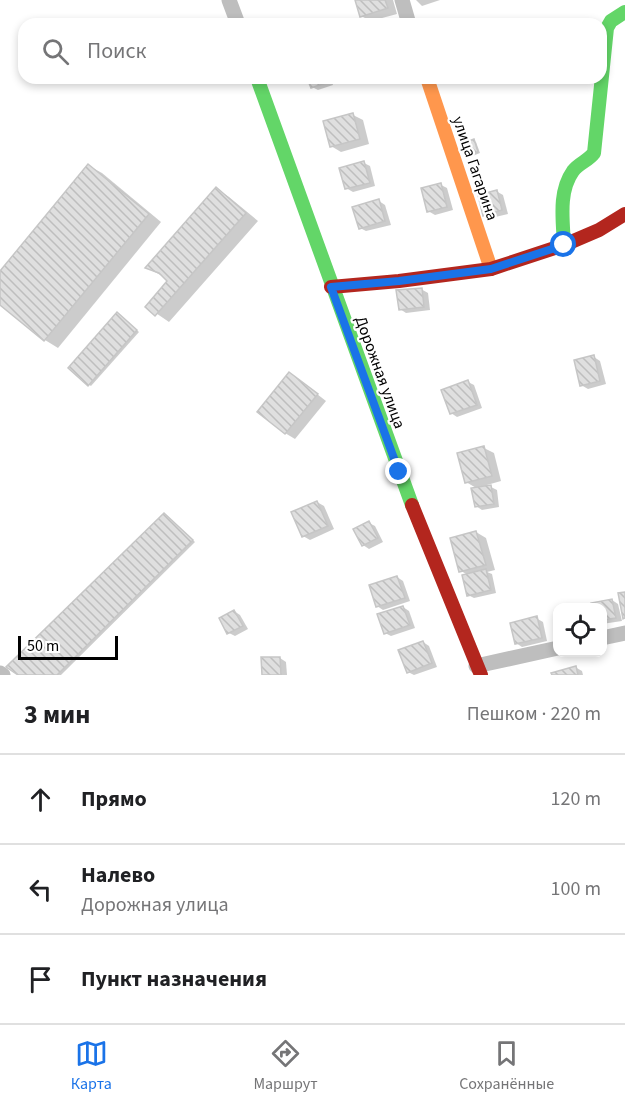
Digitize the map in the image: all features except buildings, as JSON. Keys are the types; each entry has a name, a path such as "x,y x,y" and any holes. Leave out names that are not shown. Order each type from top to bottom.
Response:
{"street":[{"path":"229,0 236,18"},
{"path":"402,0 407,18"},
{"path":"607,28 611,21 625,12"},
{"name":"Дорожная улица","path":"259,84 399,472 478,671"},
{"name":"улица Гагарина","path":"429,84 491,269"},
{"path":"564,245 566,185 574,170 594,153 601,84"},
{"path":"331,287 491,269 564,245 598,230 625,214"},
{"path":"607,637 625,633"},
{"path":"478,671 553,649"}],"traffic: fast":[{"path":"607,28 611,21 625,12"},
{"path":"259,84 412,505"},
{"path":"564,245 562,207 565,188 573,171 594,153 601,84"}],"traffic: slow":[{"path":"429,84 491,269"}],"traffic: jam":[{"path":"331,287 491,269 564,245 599,230 625,214"},
{"path":"412,505 481,675"}],"route":[{"path":"399,472 331,287 491,269 564,245"}]}
